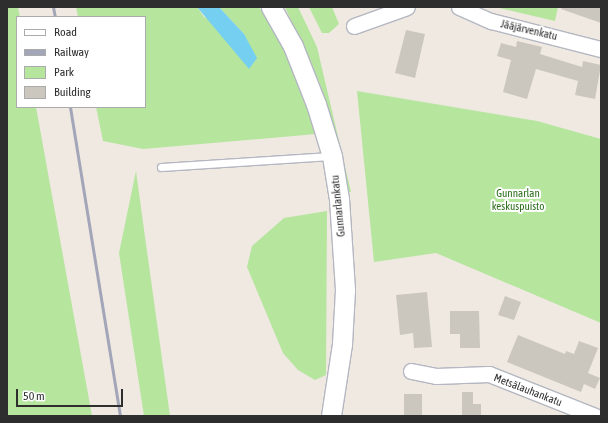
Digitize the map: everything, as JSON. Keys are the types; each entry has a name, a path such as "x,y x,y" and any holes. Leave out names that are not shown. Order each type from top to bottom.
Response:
{"street":[{"name":"Gunnarlankatu","path":"270,7 293,46 316,104 332,156 339,199 345,290 342,344 331,416"},
{"path":"354,26 407,7"},
{"name":"Jääjärvenkatu","path":"459,7 491,21 601,49"},
{"name":"Metsälauhankatu","path":"411,371 436,376 489,374 595,416"}],"lane":[{"path":"161,167 332,156"}],"green space":[{"path":"7,7 18,7 20,16 16,16 16,108 36,108 92,416 7,416"},
{"path":"76,7 197,7 204,17 244,34 219,7 259,7 288,53 316,134 143,149 103,141 96,108 146,108 146,16 78,16"},
{"path":"285,7 298,7 317,47 351,192 347,193 334,129 320,84"},
{"path":"309,7 332,7 339,24 329,33 322,33"},
{"path":"495,7 558,7 555,21"},
{"name":"Gunnarlan keskuspuisto","path":"357,91 537,121 601,139 601,323 436,253 374,262"},
{"path":"136,171 170,416 144,416 119,253"},
{"path":"327,211 326,375 315,380 298,370 283,353 247,267 252,246 284,218"}],"water":[{"path":"197,7 219,7 244,34 257,58 249,69"}],"building":[{"path":"562,7 601,7 601,23 561,9"},
{"path":"406,30 425,34 415,78 395,73"},
{"path":"517,41 542,47 540,54 582,67 583,61 601,65 595,99 575,95 578,81 536,69 527,99 503,92 511,60 497,56 501,43 516,47"},
{"path":"427,292 432,347 414,348 413,333 400,335 396,295"},
{"path":"505,296 521,302 514,320 498,315"},
{"path":"450,311 479,311 480,348 460,348 460,334 450,334"},
{"path":"518,335 565,354 566,351 574,354 579,341 598,348 588,373 600,378 595,389 584,384 581,392 507,362"},
{"path":"462,392 473,392 473,404 481,404 481,416 462,416"},
{"path":"404,394 422,394 422,416 404,416"}],"railway":[{"path":"53,7 55,16"},
{"path":"70,108 120,416"}]}
